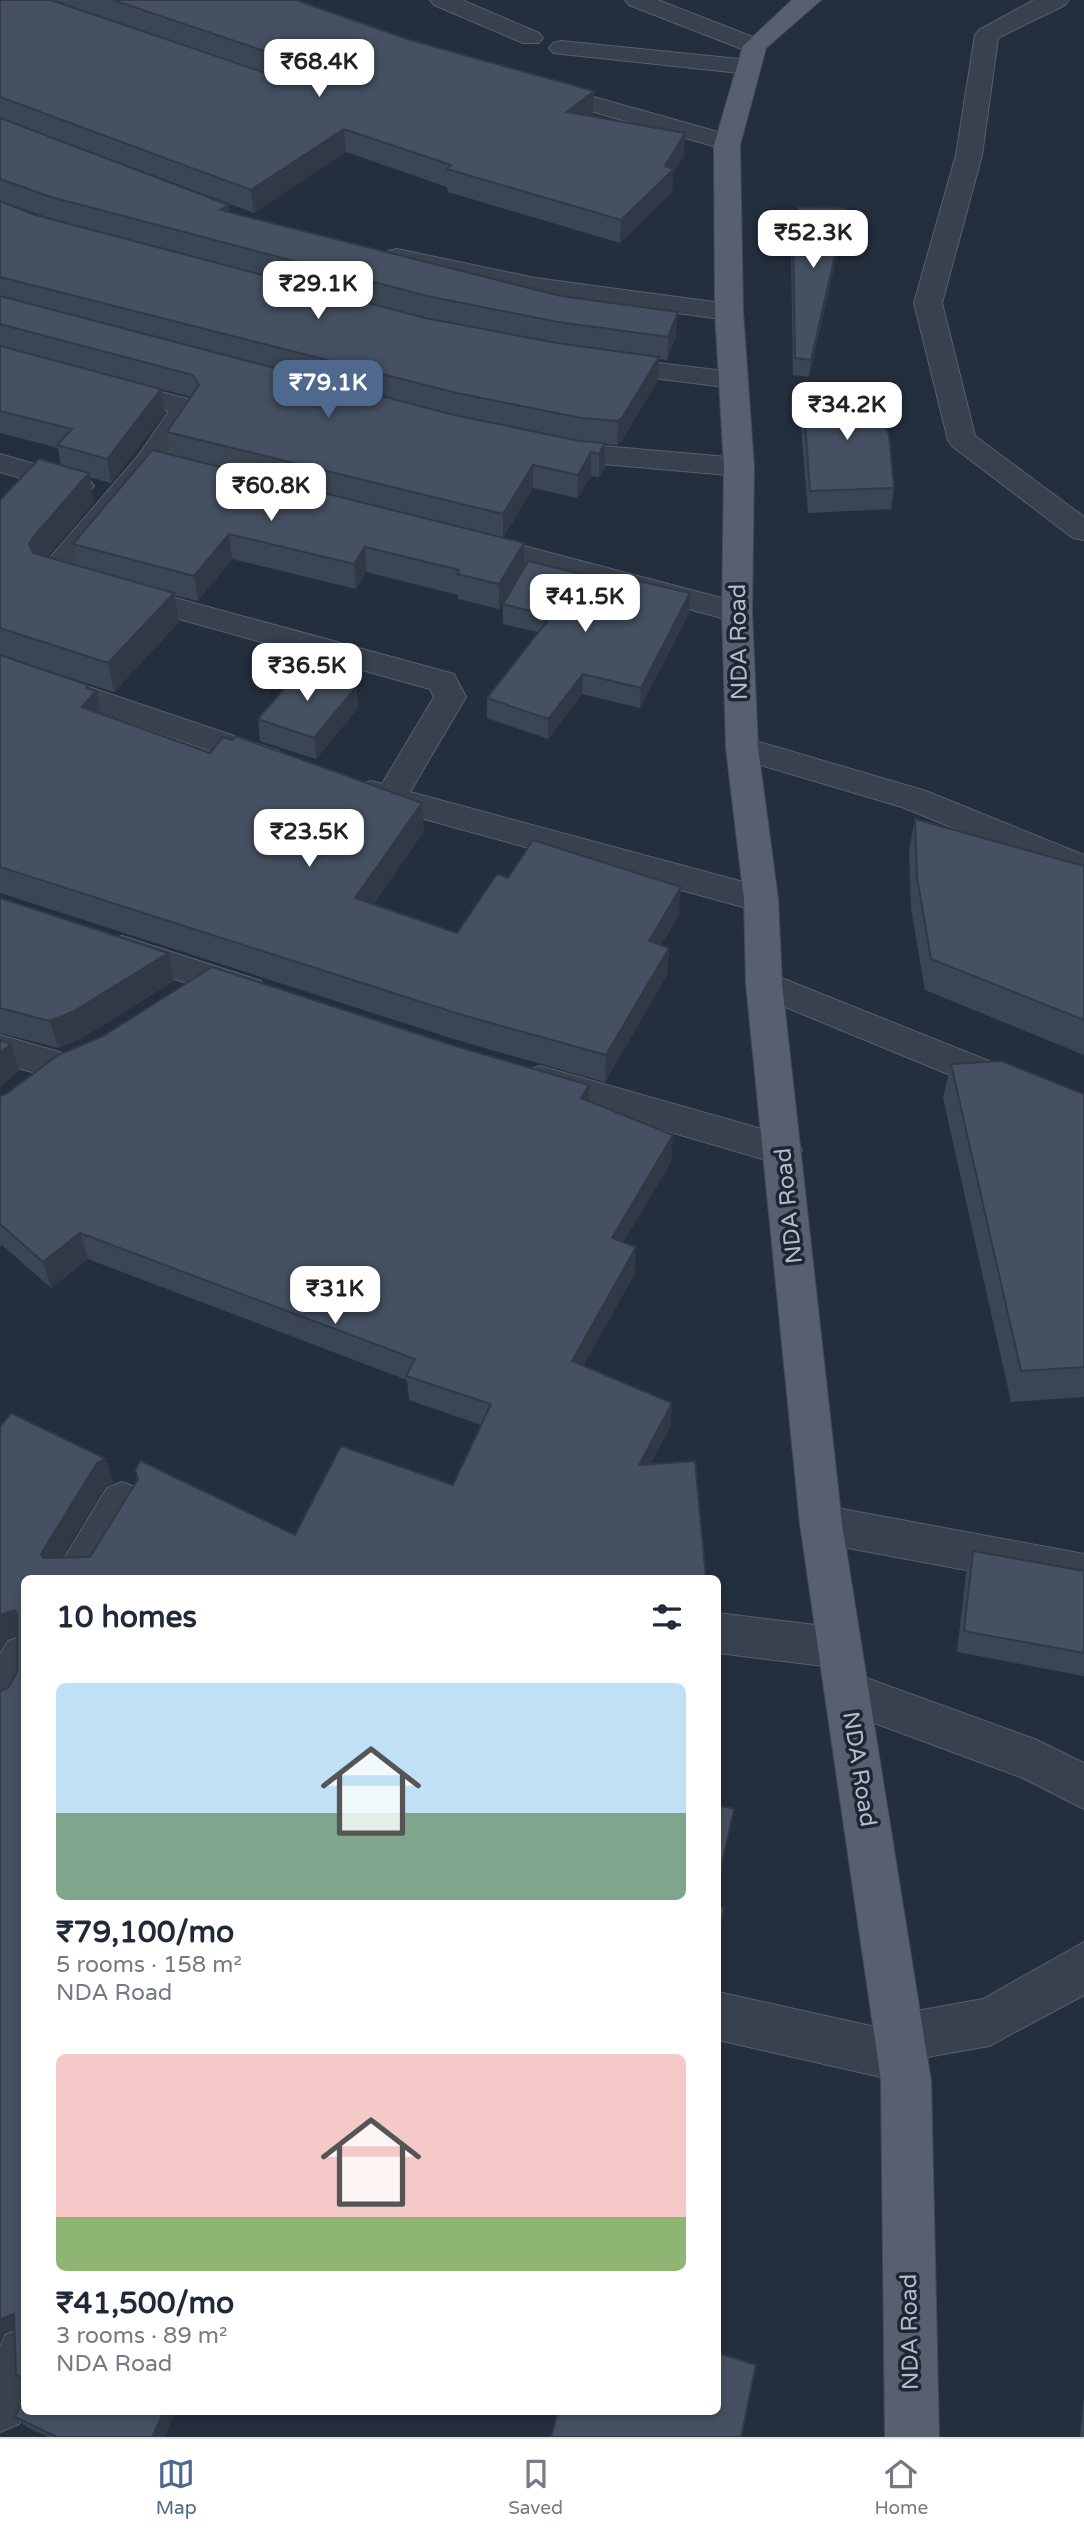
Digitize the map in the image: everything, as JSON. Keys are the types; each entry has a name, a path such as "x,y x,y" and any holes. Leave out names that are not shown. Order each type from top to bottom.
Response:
{"main road":[{"name":"NDA Road","path":"809,0 792,10 752,57 727,142 729,312 739,467 737,612 742,748 761,900 764,984 821,1524 906,2081 912,2437"}],"street":[{"path":"442,0 531,38"},
{"path":"637,0 752,57"},
{"path":"1058,0 1046,3 987,35 970,155 928,303 962,440 1084,531"},
{"path":"561,48 752,57"},
{"path":"527,85 727,142"},
{"path":"379,253 535,286 729,312"},
{"path":"585,361 733,380"},
{"path":"90,381 186,407 161,465 118,497 53,574 443,682 450,696 390,798"},
{"path":"530,443 580,453 739,467"},
{"path":"0,463 118,497"},
{"path":"453,537 737,612"},
{"path":"0,668 290,767"},
{"path":"742,748 914,799 1084,869"},
{"path":"343,785 761,900"},
{"path":"89,938 276,999"},
{"path":"175,1001 211,978"},
{"path":"764,984 1084,1115"},
{"path":"0,1049 60,1066"},
{"path":"20,1093 60,1066 95,1051"},
{"path":"509,1072 783,1150"},
{"path":"75,1575 122,1501"},
{"path":"821,1524 1084,1573"},
{"path":"721,1633 840,1648"},
{"path":"0,1693 21,1660"},
{"path":"847,1692 956,1730 1082,1784"},
{"path":"721,2017 902,2048 989,2022 1075,1974 1084,1966"},
{"path":"0,2404 21,2360"}],"building":[{"path":"0,0 51,0 289,81 308,82 313,75 309,66 113,0 296,0 410,40 594,91 567,112 685,133 665,166 674,169 621,220 447,169 451,165 344,129 251,190 0,97"},
{"path":"0,118 229,205 220,210 561,296 678,312 668,337 558,322 427,296 51,197 0,179"},
{"path":"0,201 32,214 425,318 557,343 659,357 618,421 581,418 457,393 0,277"},
{"path":"798,207 846,208 811,360 795,358 793,235"},
{"path":"0,296 454,415 580,441 605,443 599,454 591,452 578,475 533,465 503,514 167,432 199,385 193,375 0,324"},
{"path":"0,346 161,389 107,459 57,445 72,429 0,411"},
{"path":"873,390 889,435 894,488 810,491 803,394"},
{"path":"152,450 524,543 499,584 457,574 459,570 365,547 354,564 229,534 194,576 73,544"},
{"path":"39,459 89,473 34,536 29,544 33,553 174,593 108,663 0,628 0,500"},
{"path":"528,561 624,584 626,578 690,593 641,688 583,674 548,719 487,698 551,616 503,604"},
{"path":"0,655 88,685 86,688 96,691 82,707 210,753 223,737 232,740 236,736 422,803 355,898 457,933 497,874 508,878 533,840 681,887 649,941 669,948 606,1055 459,1014 0,867"},
{"path":"302,668 356,687 314,738 258,719"},
{"path":"915,819 1084,866 1084,1020 931,959 917,877"},
{"path":"0,898 168,953 74,1011 50,1021 0,1008"},
{"path":"212,967 455,1046 589,1085 581,1098 673,1135 612,1238 636,1247 572,1361 672,1403 639,1465 695,1461 706,1575 21,1575 21,2378 16,2374 14,2314 0,2319 0,1691 8,1688 17,1672 17,1613 14,1610 0,1615 0,1427 11,1413 106,1459 97,1463 41,1554 43,1558 90,1557 138,1479 135,1470 141,1461 295,1535 341,1446 453,1485 491,1404 406,1376 415,1359 80,1233 43,1262 0,1224 0,1096 58,1055 103,1036"},
{"path":"0,1040 11,1044 0,1053"},
{"path":"1001,1061 1084,1094 1084,1367 1021,1371 951,1064"},
{"path":"973,1551 1084,1571 1084,1653 964,1631"},
{"path":"721,1806 734,1809 721,1868"},
{"path":"721,2354 756,2365 741,2437 551,2437 557,2415 721,2415"},
{"path":"21,2405 21,2415 163,2415 152,2437 57,2437 15,2417"}]}
